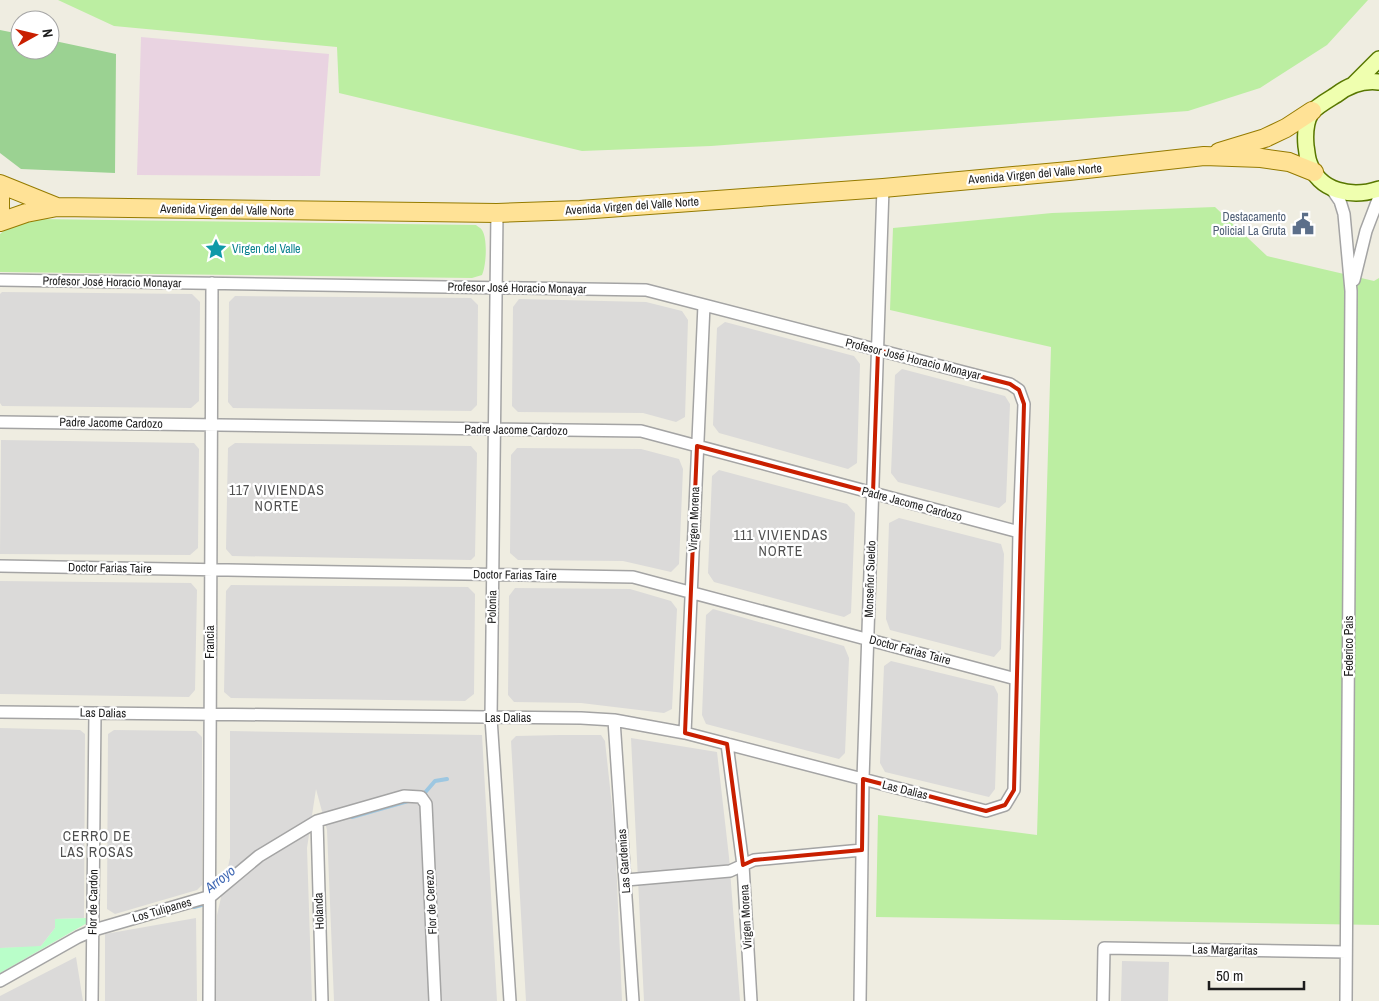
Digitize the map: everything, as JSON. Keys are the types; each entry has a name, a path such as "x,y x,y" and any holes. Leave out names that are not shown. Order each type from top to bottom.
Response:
{"main road":[{"path":"1379,59 1353,85 1312,111 1307,121 1305,132 1309,162 1322,182 1331,188 1352,194 1379,189"},
{"path":"1353,85 1367,81 1379,82"},
{"name":"Avenida Virgen del Valle Norte","path":"0,222 26,213 57,207 497,213 590,210 883,188 1069,171 1204,156 1264,138 1286,128 1312,111"},
{"name":"Avenida Virgen del Valle Norte","path":"1204,156 1288,162 1314,172"},
{"name":"Avenida Virgen del Valle Norte","path":"0,184 57,207"},
{"path":"0,195 0,210"}],"street":[{"name":"Monseñor Sueldo","path":"860,1001 863,779 883,188"},
{"name":"Federico Pais","path":"1331,188 1340,202 1344,214 1351,291 1346,1001"},
{"name":"Federico Pais","path":"1351,291 1366,231 1379,197"},
{"name":"Polonia","path":"497,213 491,718 510,1001"},
{"name":"Profesor José Horacio Monayar","path":"0,280 646,290 1010,384 1019,390 1024,404 1019,532"},
{"name":"Francia","path":"210,1001 212,283"},
{"name":"Virgen Morena","path":"685,733 704,305"},
{"name":"Padre Jacome Cardozo","path":"0,422 641,432 1019,532"},
{"path":"1016,678 1019,532"},
{"name":"Doctor Farias Taire","path":"0,566 633,577 1016,678"},
{"name":"Las Dalias","path":"0,712 581,718 614,720 685,733 986,811 1005,805 1014,790 1016,678"},
{"name":"Flor de Cardón","path":"92,1001 95,713"},
{"name":"Las Gardenias","path":"614,720 633,1001"},
{"name":"Virgen Morena","path":"727,744 743,865 751,1001"},
{"name":"Los Tulipanes","path":"0,981 94,930 211,896 259,856 317,821 404,796 421,797 426,804"},
{"name":"Flor de Cerezo","path":"426,804 435,1001"},
{"name":"Holanda","path":"317,821 322,1001"},
{"path":"626,880 730,871 754,860 862,850"},
{"name":"Las Margaritas","path":"1103,1001 1104,948 1346,952"}],"highlighted area":[{"path":"878,350 1010,384 1019,390 1024,404 1014,790 1005,805 986,811 863,779 862,850 754,860 743,865 727,744 685,733 697,446 873,493"}],"shaded area":[{"path":"141,37 329,54 320,176 137,175"},
{"path":"2,292 192,294 200,302 199,401 191,408 2,406 0,403 0,294"},
{"path":"235,296 471,298 478,305 477,405 471,411 233,408 228,402 229,302"},
{"path":"519,299 646,302 682,311 688,320 685,417 676,422 643,413 518,412 512,406 513,307"},
{"path":"725,322 854,356 860,364 857,463 848,469 719,433 713,425 717,328"},
{"path":"902,369 1005,396 1010,404 1006,502 999,508 898,482 891,473 895,375"},
{"path":"1,440 194,443 199,449 198,548 190,555 0,554"},
{"path":"235,443 471,446 477,453 475,556 471,560 232,556 226,549 228,448"},
{"path":"517,448 641,449 679,459 683,469 679,564 671,572 623,561 518,560 510,553 511,455"},
{"path":"719,470 847,504 855,513 851,613 844,617 714,582 708,573 712,476"},
{"path":"899,518 1001,544 1004,554 1001,649 994,657 890,630 886,619 889,523"},
{"path":"0,581 191,583 197,590 195,690 189,697 0,694"},
{"path":"231,585 468,587 475,594 474,694 465,701 231,698 224,692 226,591"},
{"path":"515,588 630,589 671,601 677,609 672,709 664,713 581,703 514,702 508,695 509,596"},
{"path":"713,609 844,646 849,658 845,753 839,759 706,724 702,715 706,615"},
{"path":"891,661 994,686 998,694 995,789 989,797 885,772 880,763 884,666"},
{"path":"0,728 80,730 85,734 84,918 55,919 55,928 41,946 36,947 0,948"},
{"path":"114,730 196,731 202,737 202,885 197,890 115,914 107,909 108,734"},
{"path":"230,731 482,735 497,1001 334,1001 327,830 316,789 307,848 312,1001 216,1001 217,915 230,858"},
{"path":"601,735 605,741 615,834 622,1001 526,1001 511,741 516,736"},
{"path":"631,738 717,752 729,857 740,1001 644,1001"},
{"path":"196,918 197,1001 105,1001 105,934"},
{"path":"76,957 83,1001 0,1001 0,996"},
{"path":"1122,961 1169,962 1168,1001 1121,1001"}],"green space":[{"path":"58,0 1368,0 1327,45 1260,88 1188,111 711,146 582,151 339,93 337,47 114,26"},
{"path":"0,30 10,32 10,60 60,60 60,42 116,54 115,173 21,169 0,153"},
{"path":"1215,207 1267,256 1374,281 1379,278 1379,925 876,917 878,815 1037,835 1051,347 890,310 893,228 1052,213"},
{"path":"36,219 476,225 484,234 486,246 485,260 482,275 472,278 0,272 0,234 10,226"},
{"path":"88,918 87,923 0,973 0,948 41,946 55,928 55,919"}],"waterway":[{"name":"Arroyo","path":"422,796 435,781 447,779"},
{"name":"Arroyo","path":"352,817 408,801"},
{"name":"Arroyo","path":"194,907 209,903"}],"place":[{"name":"Destacamento Policial La Gruta","path":"1303,224"},
{"name":"Virgen del Valle","path":"216,249"}],"district":[{"name":"117 VIVIENDAS NORTE","path":"277,498"},
{"name":"111 VIVIENDAS NORTE","path":"781,544"},
{"name":"CERRO DE LAS ROSAS","path":"97,844"}]}
